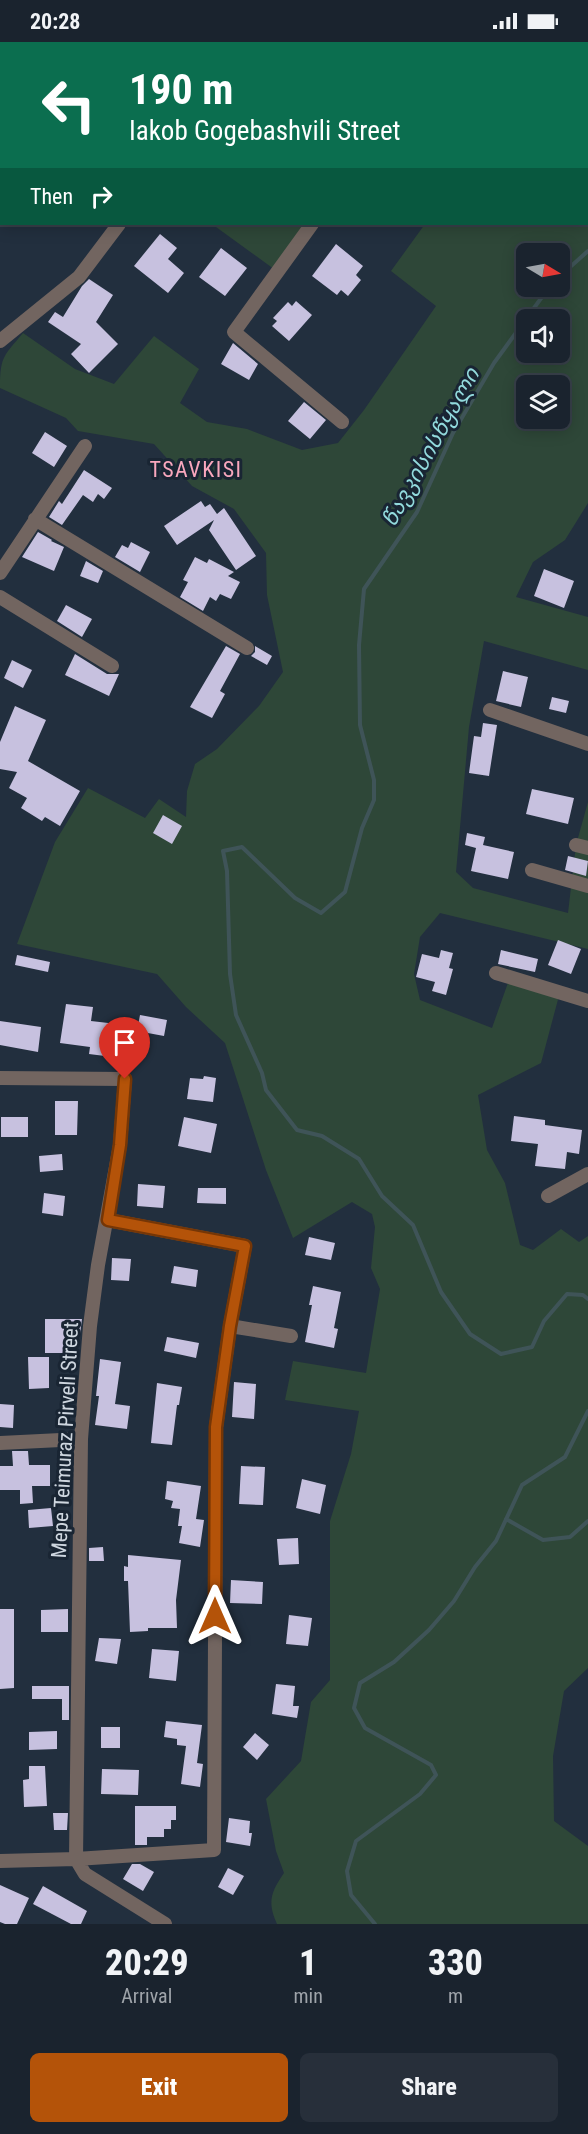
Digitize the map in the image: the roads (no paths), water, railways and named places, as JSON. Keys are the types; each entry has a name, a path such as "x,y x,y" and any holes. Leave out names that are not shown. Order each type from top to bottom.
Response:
{"street":[{"path":"0,341 80,277 118,225"},
{"path":"311,225 234,332 342,422"},
{"path":"0,573 85,446"},
{"path":"36,519 247,648"},
{"path":"0,597 112,666"},
{"path":"490,710 588,744"},
{"path":"532,870 588,886"},
{"path":"496,973 588,1000"},
{"name":"Mepe Teimuraz Pirveli Street","path":"0,1078 125,1079 120,1145 98,1266 90,1326 81,1439 76,1859"},
{"path":"548,1196 588,1174"},
{"path":"0,1861 76,1859 214,1850 216,1427 230,1326 245,1246 108,1220"},
{"path":"230,1326 291,1336"},
{"path":"0,1443 81,1439"},
{"path":"76,1859 85,1874 165,1924"}],"waterway":[{"name":"წავკისისწყალი","path":"570,267 588,251"},
{"name":"წავკისისწყალი","path":"542,297 494,363 453,433 417,512 364,589 359,645 360,725 374,780 374,800 362,828 345,892 321,913 295,898 242,847 223,851 227,871 230,974 236,1015 262,1073 266,1090 297,1130 322,1136 359,1159 382,1196 413,1225 441,1292 470,1334 501,1354 532,1347 544,1321 567,1294 583,1295 588,1299"},
{"name":"წავკისისწყალი","path":"375,1924 351,1895 347,1871 356,1841 420,1794 436,1775 431,1765 365,1728 354,1708 360,1683 394,1662 429,1630 454,1601 475,1567 496,1541 522,1485 565,1457 588,1411"},
{"path":"506,1519 543,1540 570,1537 588,1521"}],"district":[{"name":"TSAVKISI","path":"196,469"}]}
